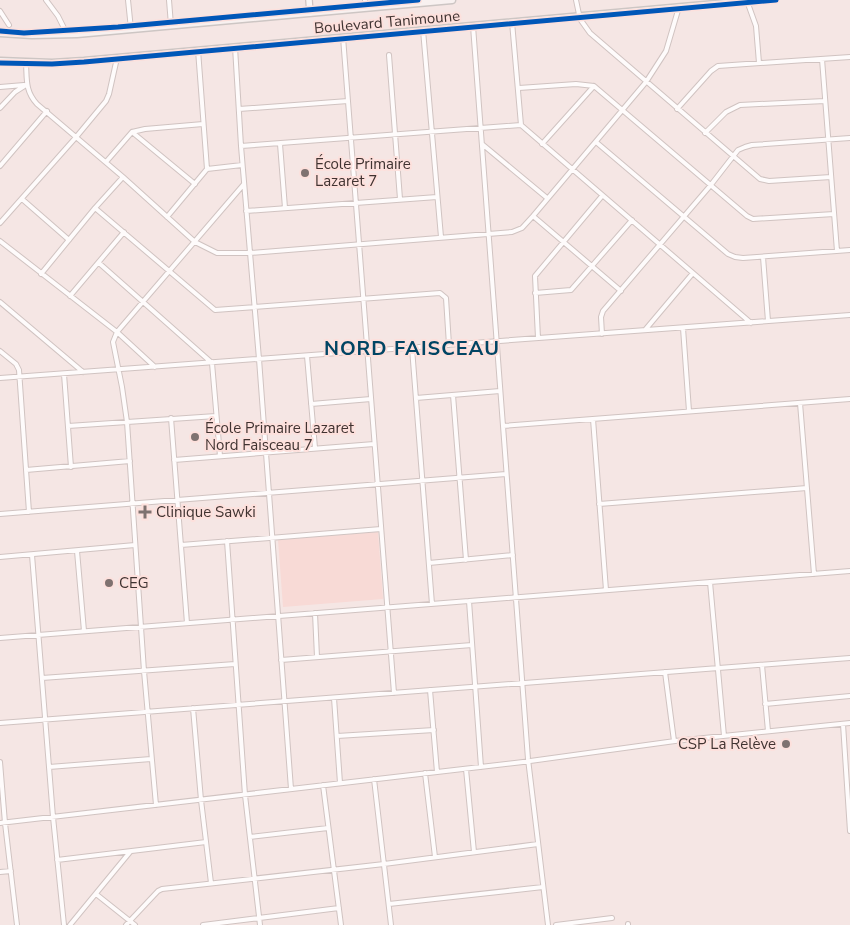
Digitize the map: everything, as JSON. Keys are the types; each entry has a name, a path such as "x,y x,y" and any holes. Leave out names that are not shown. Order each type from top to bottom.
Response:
{"main road":[{"name":"Boulevard Tanimoune","path":"0,33 32,35 67,34 450,0"},
{"name":"Boulevard Tanimoune","path":"0,61 26,66 760,0"}],"street":[{"path":"46,0 58,16 67,34"},
{"path":"128,0 131,29"},
{"path":"169,0 171,25"},
{"path":"309,0 310,13"},
{"path":"365,0 366,8"},
{"path":"576,0 579,16 590,33 705,133 764,180 831,177"},
{"path":"748,1 756,26 759,63"},
{"path":"26,66 26,85 34,100 195,242 217,253 250,253 488,234 518,231 596,142 646,82 666,50 679,7"},
{"path":"0,11 9,25"},
{"path":"512,22 522,125 571,170 751,322"},
{"path":"473,26 528,761 548,925"},
{"path":"424,30 441,237"},
{"path":"343,37 394,693"},
{"path":"235,47 242,165 259,359 291,789"},
{"path":"167,216 207,169 198,50"},
{"path":"389,54 400,199"},
{"path":"677,108 714,68 850,57"},
{"path":"0,223 106,101 117,58"},
{"path":"822,59 837,251"},
{"path":"519,88 576,84 594,86 710,186 753,219 834,214"},
{"path":"0,87 26,85"},
{"path":"0,108 10,96 26,85"},
{"path":"542,144 594,86"},
{"path":"239,109 348,101"},
{"path":"705,133 726,112 740,105 825,101"},
{"path":"0,166 47,111"},
{"path":"106,162 132,132 145,129 203,124"},
{"path":"241,146 522,125"},
{"path":"132,132 196,184"},
{"path":"602,334 601,317 603,311 710,186 738,150 745,146 850,138"},
{"path":"596,142 728,254 735,257 762,257 850,250"},
{"path":"280,144 285,208"},
{"path":"482,144 547,198"},
{"path":"207,169 242,165"},
{"path":"41,274 123,177"},
{"path":"156,805 144,671 127,422 113,342 117,332 244,184"},
{"path":"538,338 535,276 602,196"},
{"path":"246,211 437,197"},
{"path":"22,199 69,240"},
{"path":"95,208 215,310 440,293 446,298 449,345"},
{"path":"533,216 620,290"},
{"path":"535,293 571,290 632,220"},
{"path":"70,296 124,232"},
{"path":"0,241 117,332 155,367"},
{"path":"762,257 768,321"},
{"path":"99,263 212,363 220,456"},
{"path":"645,330 693,273"},
{"path":"0,302 83,372"},
{"path":"0,378 850,315"},
{"path":"683,328 689,411"},
{"path":"412,348 432,604"},
{"path":"0,351 16,364 20,377 29,512"},
{"path":"307,356 315,448"},
{"path":"64,374 71,467"},
{"path":"416,398 500,391"},
{"path":"453,395 466,560"},
{"path":"503,426 850,399"},
{"path":"311,404 371,400"},
{"path":"800,402 814,574"},
{"path":"68,426 216,416"},
{"path":"171,418 187,623"},
{"path":"592,419 606,590"},
{"path":"174,460 374,444"},
{"path":"26,470 130,461"},
{"path":"0,514 506,474"},
{"path":"599,504 807,488"},
{"path":"181,545 381,529"},
{"path":"227,541 244,794 260,925"},
{"path":"0,557 135,545"},
{"path":"77,551 84,631"},
{"path":"32,555 52,817 64,925"},
{"path":"429,563 512,556"},
{"path":"0,638 850,571"},
{"path":"710,582 724,736"},
{"path":"469,601 481,767"},
{"path":"315,613 318,658"},
{"path":"281,660 472,645"},
{"path":"0,723 850,658"},
{"path":"42,678 235,664"},
{"path":"762,665 768,731"},
{"path":"665,672 674,741"},
{"path":"430,690 437,772"},
{"path":"765,704 850,696"},
{"path":"334,698 340,783"},
{"path":"193,708 201,800 212,883"},
{"path":"3,823 481,767 674,741 850,723"},
{"path":"843,724 850,831"},
{"path":"336,736 434,730"},
{"path":"49,766 152,759"},
{"path":"0,762 3,823 17,925"},
{"path":"466,768 474,852"},
{"path":"425,773 435,857"},
{"path":"374,779 392,925"},
{"path":"323,785 341,925"},
{"path":"250,837 328,828"},
{"path":"57,860 206,842"},
{"path":"126,925 160,890 538,844"},
{"path":"70,925 130,852"},
{"path":"0,872 11,871"},
{"path":"389,904 543,887"},
{"path":"96,894 135,925"},
{"path":"203,925 339,908"},
{"path":"556,925 612,918"}],"shaded area":[{"path":"378,532 383,599 283,607 278,540"}],"cycle path":[{"path":"0,31 24,33 118,27 418,0"},
{"path":"0,63 52,64 84,62 776,0"}],"place":[{"name":"École Primaire Lazaret 7","path":"305,173"},
{"name":"École Primaire Lazaret Nord Faisceau 7","path":"195,437"},
{"name":"Clinique Sawki","path":"145,512"},
{"name":"CEG","path":"109,583"},
{"name":"CSP La Relève","path":"786,744"}],"district":[{"name":"NORD FAISCEAU","path":"412,348"}]}
